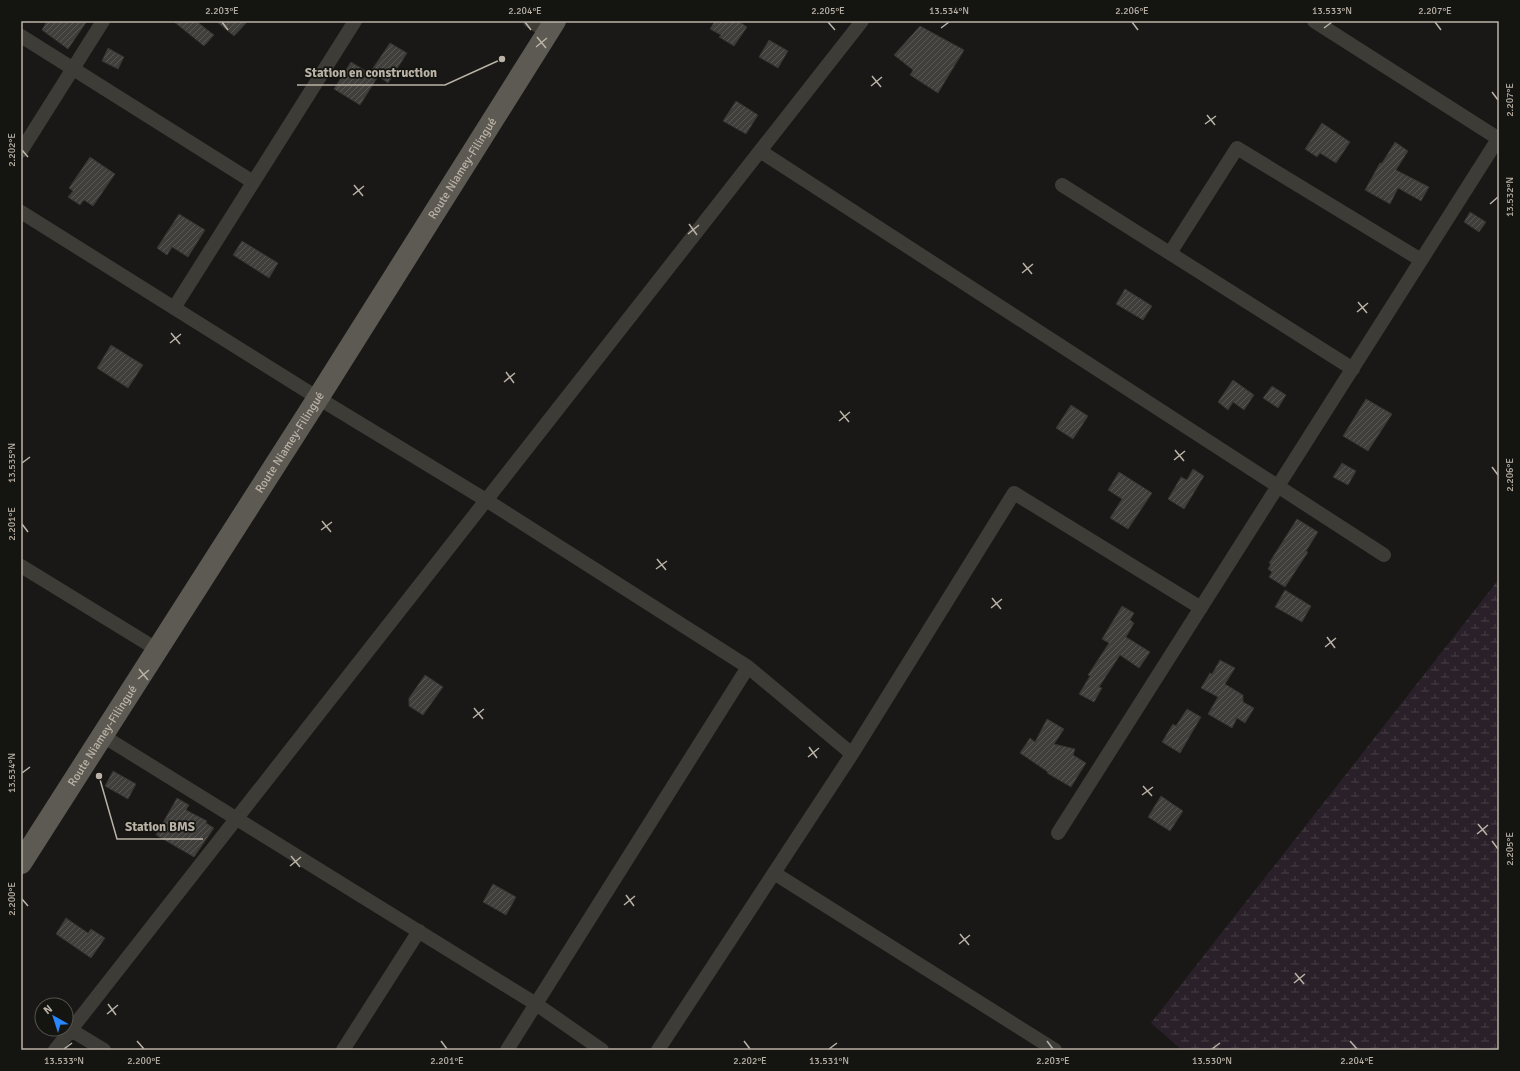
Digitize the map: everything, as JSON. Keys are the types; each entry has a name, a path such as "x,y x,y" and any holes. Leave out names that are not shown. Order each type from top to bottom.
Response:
{"main road":[{"name":"Route Niamey-Filingué","path":"21,863 158,650 552,27"}],"street":[{"path":"21,151 103,21"},
{"path":"174,308 355,21"},
{"path":"530,21 552,27"},
{"path":"74,1026 862,21"},
{"path":"1058,833 1499,139 1315,21"},
{"path":"21,36 253,182"},
{"path":"1170,253 1237,148 1421,260"},
{"path":"760,151 1384,555"},
{"path":"1062,185 1353,369"},
{"path":"22,215 486,500 748,667 852,754"},
{"path":"658,1050 852,754 1014,493 1201,608"},
{"path":"21,566 158,650"},
{"path":"507,1050 748,667"},
{"path":"103,736 536,1004 602,1050"},
{"path":"774,873 1055,1050"},
{"path":"343,1050 419,932"},
{"path":"74,1032 104,1050"},
{"path":"55,1050 65,1037"}],"green space":[{"path":"1499,579 1499,1050 1182,1050 1151,1023"}],"building":[{"path":"47,21 87,21 68,49 42,30"},
{"path":"173,21 196,21 214,35 204,46"},
{"path":"216,21 248,21 234,36"},
{"path":"715,21 738,21 747,27 734,46 719,37 721,35 710,29"},
{"path":"920,26 964,50 938,93 910,75 913,70 894,55"},
{"path":"769,40 788,51 778,68 759,57"},
{"path":"390,43 407,53 388,83 371,71"},
{"path":"108,48 124,57 118,69 102,61"},
{"path":"351,62 377,78 360,105 334,89"},
{"path":"736,101 758,115 746,134 723,121"},
{"path":"1322,123 1350,142 1336,163 1320,153 1317,157 1305,149"},
{"path":"1395,142 1408,151 1396,170 1429,187 1421,201 1398,188 1390,204 1365,190 1380,163 1382,163"},
{"path":"90,157 115,174 93,206 84,200 80,205 68,197 73,191 69,188"},
{"path":"1470,212 1486,222 1479,232 1464,222"},
{"path":"179,214 205,230 188,257 172,247 167,255 157,248"},
{"path":"242,241 278,263 269,278 233,255"},
{"path":"1125,289 1152,306 1143,320 1116,304"},
{"path":"111,345 143,365 128,388 97,368"},
{"path":"1233,380 1254,395 1244,410 1233,402 1228,410 1218,402"},
{"path":"1272,386 1286,395 1278,408 1263,398"},
{"path":"1366,399 1392,414 1368,451 1343,436"},
{"path":"1071,405 1088,416 1073,439 1056,428"},
{"path":"1342,463 1356,471 1348,485 1333,477"},
{"path":"1193,469 1204,476 1184,509 1168,499 1181,477 1187,480"},
{"path":"1119,472 1152,493 1128,529 1110,518 1122,499 1108,490"},
{"path":"1297,519 1318,532 1306,551 1308,552 1285,587 1269,577 1272,572 1268,569 1271,564 1269,563"},
{"path":"1285,590 1311,606 1302,622 1275,607"},
{"path":"1122,606 1134,613 1130,620 1134,623 1126,637 1150,652 1139,668 1120,655 1099,687 1102,688 1094,702 1079,694 1090,676 1088,675 1109,643 1102,639"},
{"path":"1220,660 1235,668 1225,684 1243,695 1243,702 1254,708 1245,723 1237,718 1232,728 1208,714 1218,697 1201,688 1210,673 1212,674"},
{"path":"425,675 443,687 423,715 409,706 409,698"},
{"path":"1187,709 1201,717 1180,753 1162,742 1173,724 1176,726"},
{"path":"1047,719 1064,729 1054,744 1075,749 1073,755 1086,763 1071,787 1047,773 1048,772 1020,753 1030,738 1035,742"},
{"path":"113,771 136,784 128,799 105,786"},
{"path":"1161,796 1183,811 1170,831 1148,817"},
{"path":"177,798 189,805 186,810 207,821 206,823 214,828 194,857 156,835"},
{"path":"493,884 516,897 506,915 483,902"},
{"path":"66,918 88,933 91,929 105,938 91,958 56,934"}],"place":[{"name":"Station en construction","path":"502,59"},
{"name":"Station BMS","path":"99,776"}]}
